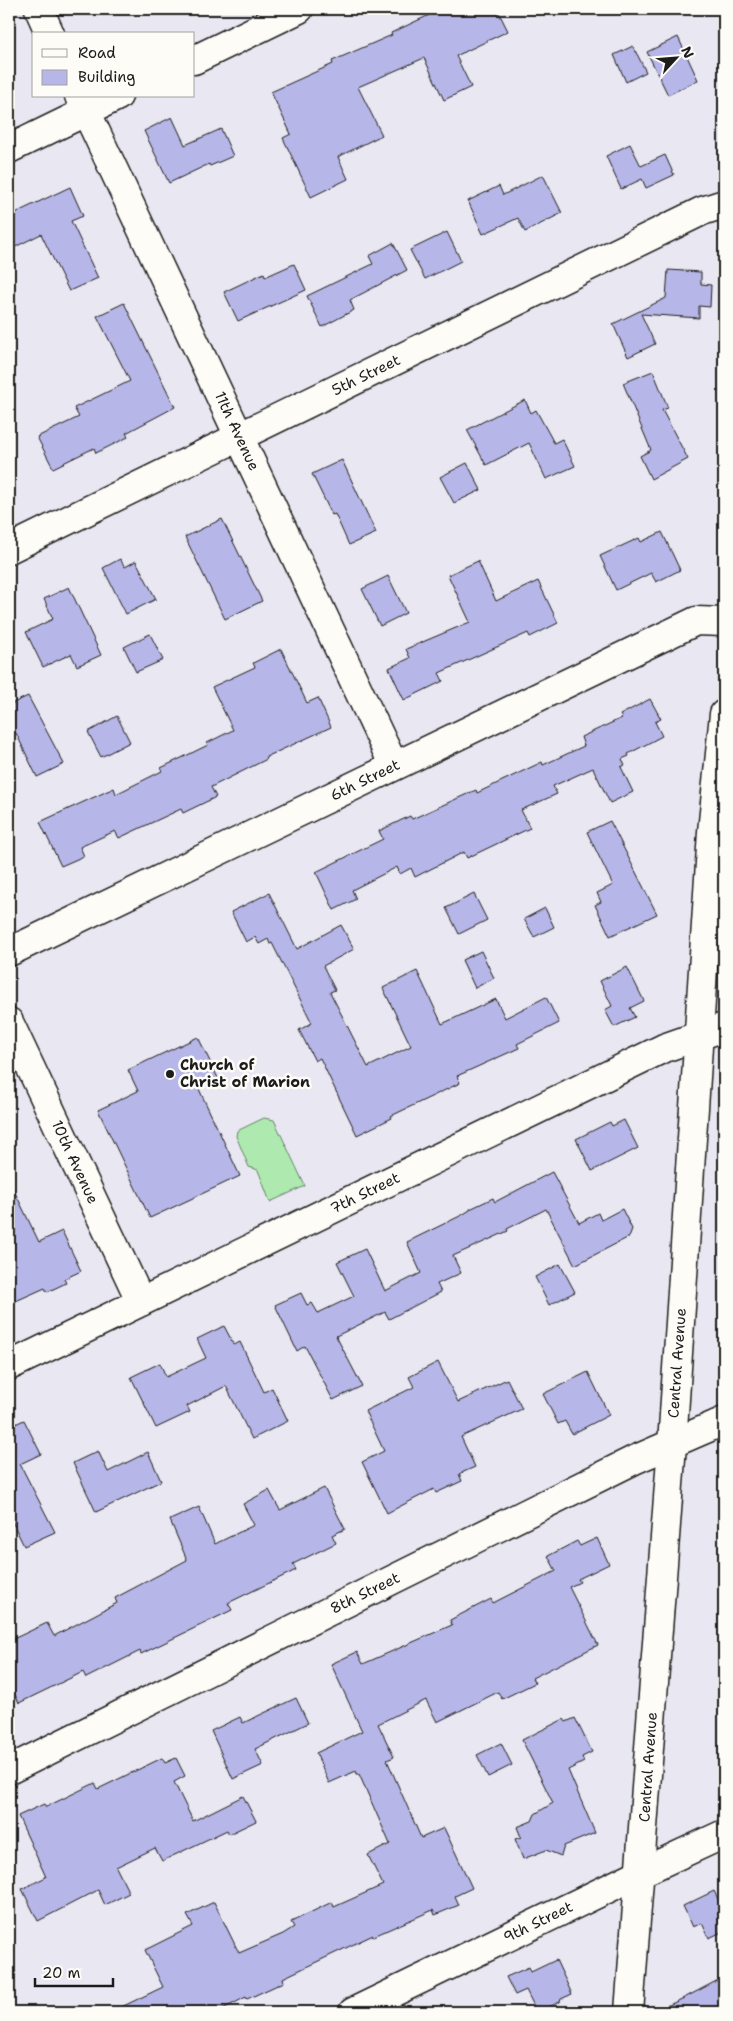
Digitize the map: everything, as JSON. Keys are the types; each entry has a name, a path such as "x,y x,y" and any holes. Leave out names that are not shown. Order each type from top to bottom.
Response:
{"street":[{"path":"39,9 49,32"},
{"path":"195,60 299,9"},
{"path":"9,149 83,104 109,98"},
{"name":"11th Avenue","path":"83,104 394,766"},
{"name":"5th Street","path":"9,549 702,211 724,204"},
{"name":"6th Street","path":"9,952 696,621 724,622"},
{"name":"Central Avenue","path":"629,2012 672,1445 712,1031 712,832 724,714"},
{"name":"10th Avenue","path":"9,1022 141,1302"},
{"name":"7th Street","path":"9,1366 664,1048 712,1031"},
{"name":"8th Street","path":"9,1770 595,1480 724,1421"},
{"name":"9th Street","path":"353,2012 640,1872 724,1834"}],"green space":[{"path":"264,1118 274,1120 305,1186 270,1202 258,1170 249,1167 236,1136 237,1131"}],"building":[{"path":"442,9 497,9 508,31 456,56 471,87 444,100 424,58 358,87 382,135 338,157 348,179 311,197 283,138 291,134 271,92 333,64 332,61 392,35 391,33"},
{"path":"678,37 698,80 668,95 647,52"},
{"path":"633,46 646,72 626,82 614,55"},
{"path":"172,117 185,145 221,129 233,156 210,166 209,164 169,183 144,131"},
{"path":"630,144 641,166 665,155 674,175 646,188 642,179 621,189 606,156"},
{"path":"543,175 562,213 525,232 518,218 483,234 468,201 499,186 503,195"},
{"path":"70,187 83,216 71,221 98,278 69,291 41,234 9,250 9,216"},
{"path":"447,232 461,261 425,279 410,250"},
{"path":"393,243 407,270 350,300 354,310 322,327 307,296 373,264 369,256"},
{"path":"294,264 306,290 238,321 224,292 264,273 265,277"},
{"path":"668,270 701,272 701,284 711,285 710,307 699,306 699,318 641,314 655,344 628,357 613,324 666,298"},
{"path":"124,303 175,407 126,433 128,437 96,453 94,448 53,468 37,437 79,417 74,408 130,381 97,316"},
{"path":"653,371 668,408 662,410 688,459 651,479 640,456 651,450 623,383"},
{"path":"525,400 531,413 536,410 554,443 562,439 575,466 546,479 529,443 486,465 467,430"},
{"path":"342,460 376,533 349,545 335,514 332,515 312,474"},
{"path":"467,463 481,490 454,503 440,477"},
{"path":"222,519 262,601 225,619 185,537"},
{"path":"662,532 680,570 656,582 651,573 616,590 600,556 639,538 641,542"},
{"path":"120,559 125,567 136,561 156,599 126,614 103,568"},
{"path":"478,561 496,601 538,581 558,623 530,637 528,633 439,673 443,681 404,700 389,668 410,658 406,649 470,622 448,575"},
{"path":"388,576 406,613 380,626 362,589"},
{"path":"69,587 101,655 77,666 71,654 43,667 26,632 53,619 44,599"},
{"path":"150,634 163,660 136,672 124,647"},
{"path":"281,649 307,703 318,698 331,727 266,757 267,759 211,787 216,797 183,813 181,809 119,838 115,831 80,847 84,856 61,866 40,822 114,788 116,794 162,771 161,768 208,745 207,743 233,730 212,687 255,667 253,663"},
{"path":"28,696 64,764 37,777 16,733 14,734 9,724 9,705"},
{"path":"650,699 661,719 655,722 662,736 622,759 625,765 621,767 633,792 610,803 593,768 553,786 557,794 521,810 530,828 467,858 464,852 415,877 411,868 400,874 397,867 352,890 356,899 334,910 316,872 383,839 379,831 410,816 412,819 476,790 477,793 542,762 543,765 584,746 581,737 622,718 620,715"},
{"path":"117,716 130,742 101,757 88,732"},
{"path":"610,821 657,914 610,936 595,905 601,902 597,893 613,885 587,832"},
{"path":"269,893 297,949 341,925 354,949 323,966 335,990 330,992 368,1067 411,1046 383,988 417,971 442,1024 496,999 505,1018 546,997 559,1023 517,1044 519,1048 457,1076 460,1083 391,1116 392,1118 357,1135 320,1058 315,1061 299,1030 312,1023 272,943 270,944 268,939 259,944 255,937 246,942 231,912"},
{"path":"474,894 487,920 459,934 446,908"},
{"path":"545,908 554,927 534,937 524,919"},
{"path":"481,951 494,978 475,988 462,960"},
{"path":"627,967 644,1001 630,1008 635,1017 614,1027 605,1010 612,1006 600,981"},
{"name":"Church of Christ of Marion","path":"198,1037 218,1078 198,1087 240,1176 150,1218 98,1110 138,1091 128,1070"},
{"path":"624,1120 638,1148 592,1171 576,1139 610,1122 612,1126"},
{"path":"552,1172 579,1223 598,1213 601,1220 622,1209 632,1229 629,1237 575,1265 546,1209 507,1229 508,1231 453,1256 461,1273 437,1284 441,1292 389,1319 385,1312 336,1336 362,1386 333,1400 305,1346 297,1351 275,1305 301,1293 307,1305 312,1303 318,1313 354,1296 337,1262 365,1249 385,1291 421,1273 407,1242 462,1215 470,1209 493,1198 495,1202"},
{"path":"9,1180 39,1242 62,1231 81,1271 64,1279 66,1283 47,1292 45,1288 9,1304"},
{"path":"560,1264 575,1292 549,1305 535,1277"},
{"path":"224,1326 234,1345 240,1342 264,1392 272,1388 288,1421 252,1439 226,1386 187,1406 190,1412 156,1428 131,1377 160,1363 166,1377 206,1358 197,1339"},
{"path":"438,1362 458,1402 507,1379 522,1409 461,1437 475,1467 459,1474 462,1481 436,1493 434,1489 387,1513 362,1462 384,1451 365,1411 414,1387 409,1377"},
{"path":"588,1372 609,1415 572,1434 565,1421 558,1424 543,1394"},
{"path":"24,1420 41,1454 20,1464 55,1532 24,1546 9,1515 9,1427"},
{"path":"98,1451 108,1472 148,1452 161,1481 96,1512 73,1463"},
{"path":"324,1488 345,1529 332,1535 336,1543 293,1564 296,1570 228,1603 232,1610 141,1654 140,1651 86,1678 83,1672 19,1703 9,1682 9,1641 47,1623 54,1636 117,1603 115,1598 187,1560 170,1520 199,1507 215,1544 254,1525 243,1504 269,1490 280,1510"},
{"path":"597,1538 609,1564 578,1579 580,1582 569,1587 598,1645 532,1678 535,1683 502,1699 498,1692 437,1722 426,1700 378,1724 394,1757 387,1760 421,1838 444,1828 472,1888 455,1896 459,1905 435,1915 433,1910 373,1935 283,1978 284,1982 247,1999 246,1997 217,2012 111,2012 163,1987 145,1950 193,1926 187,1915 214,1902 239,1953 283,1934 294,1927 291,1922 332,1902 334,1907 383,1885 368,1855 390,1844 359,1774 356,1771 329,1783 316,1753 362,1731 331,1664 357,1652 363,1664 452,1625 450,1620 491,1599 493,1603 556,1571 548,1556 577,1541 580,1546"},
{"path":"296,1698 308,1723 255,1749 263,1765 233,1779 211,1731 240,1717 243,1723"},
{"path":"575,1718 592,1752 582,1757 584,1762 568,1770 595,1833 564,1846 561,1856 546,1850 523,1859 515,1839 521,1837 517,1827 532,1821 535,1814 553,1803 522,1740 564,1719 566,1722"},
{"path":"501,1743 512,1765 488,1777 477,1755"},
{"path":"162,1758 165,1763 176,1758 185,1776 174,1782 193,1821 243,1796 256,1821 229,1834 227,1830 162,1861 155,1848 116,1867 129,1893 105,1905 98,1890 38,1921 22,1889 46,1877 18,1816 44,1804 46,1807 95,1783 98,1789"},
{"path":"714,1891 724,1911 724,1931 709,1938 702,1923 693,1927 683,1906"},
{"path":"556,1960 572,1994 561,1999 560,2002 537,2012 526,1990 515,1995 506,1977 529,1967 531,1972"},
{"path":"724,1977 724,2012 654,2012 686,1997"}],"place":[{"name":"Church of Christ of Marion","path":"170,1074"}]}
